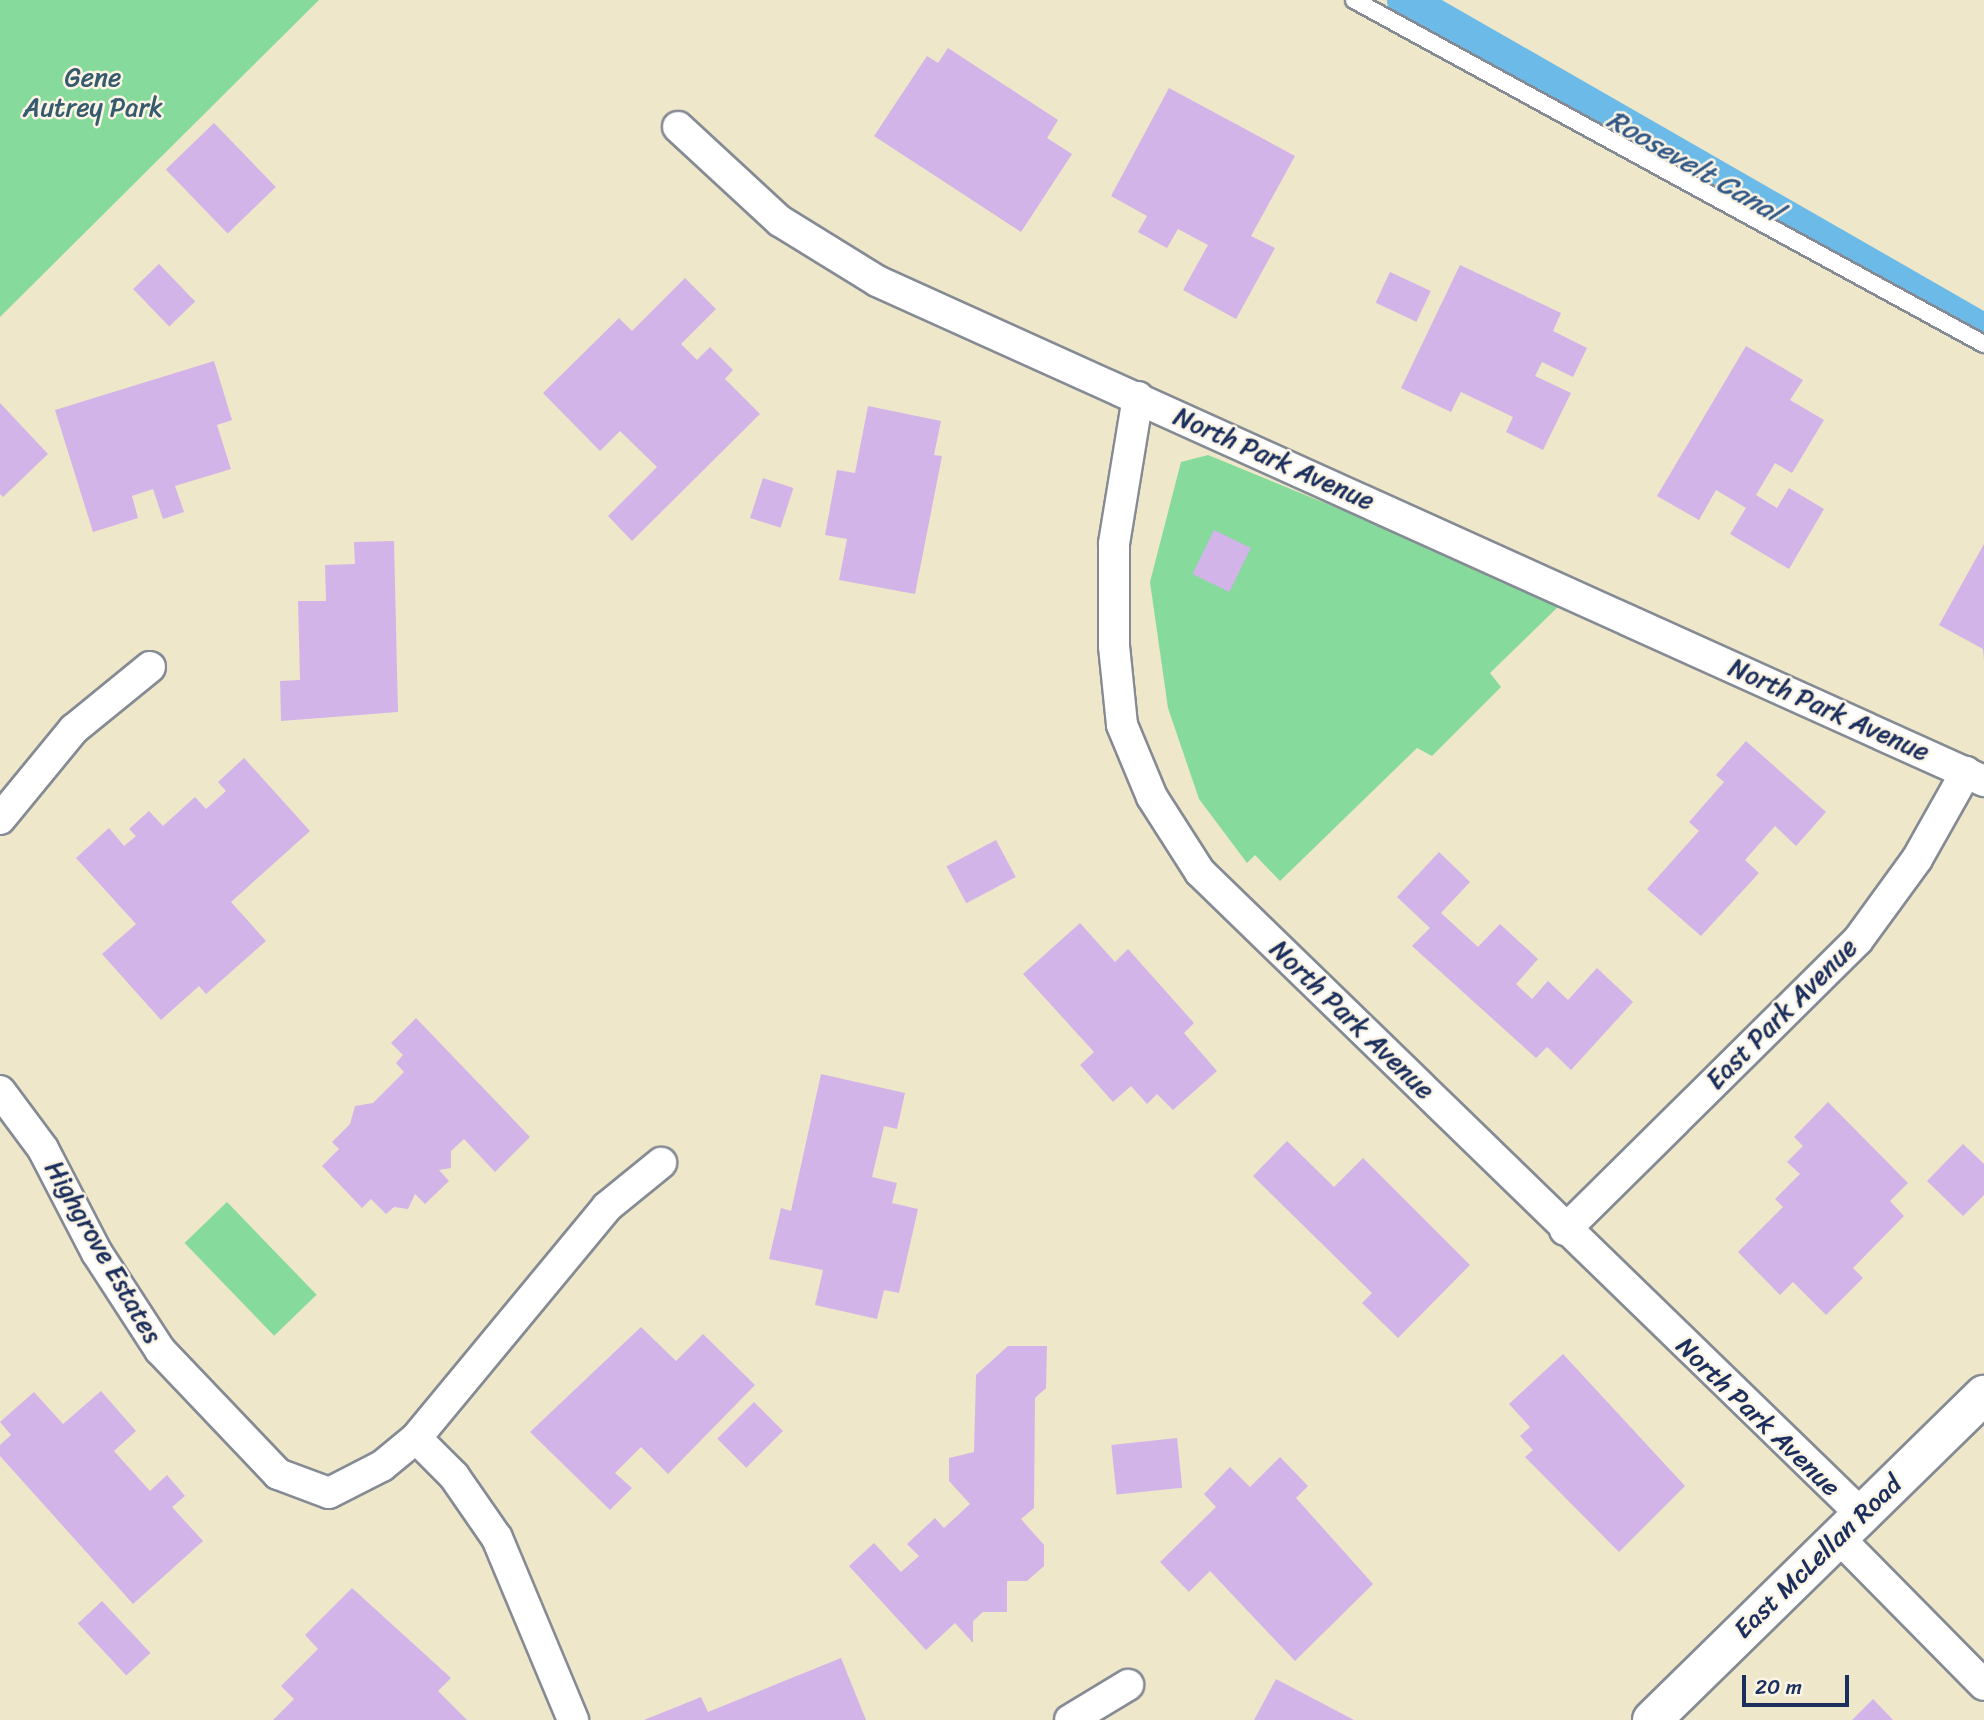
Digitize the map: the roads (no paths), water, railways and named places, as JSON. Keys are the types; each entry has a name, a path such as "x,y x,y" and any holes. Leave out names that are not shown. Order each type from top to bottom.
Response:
{"street":[{"name":"North Park Avenue","path":"678,127 780,221 877,281 1975,776"},
{"name":"North Park Avenue","path":"1138,397 1114,544 1114,646 1122,725 1152,797 1200,872 1565,1230 1849,1525 1984,1685"},
{"path":"0,820 74,729 150,667"},
{"name":"East Park Avenue","path":"1565,1230 1858,940 1975,776"},
{"name":"Highgrove Estates","path":"0,1091 43,1149 97,1253 160,1350 278,1474 329,1493 416,1438 607,1207 661,1163"},
{"name":"East McLellan Road","path":"1652,1720 1984,1395"},
{"path":"416,1438 454,1476 496,1538 573,1720"},
{"path":"1070,1720 1128,1685"}],"lane":[{"path":"1354,0 1984,344"}],"waterway":[{"name":"Roosevelt Canal","path":"1405,0 1984,332"}],"park label":[{"name":"Gene Autrey Park","path":"93,93"}]}
